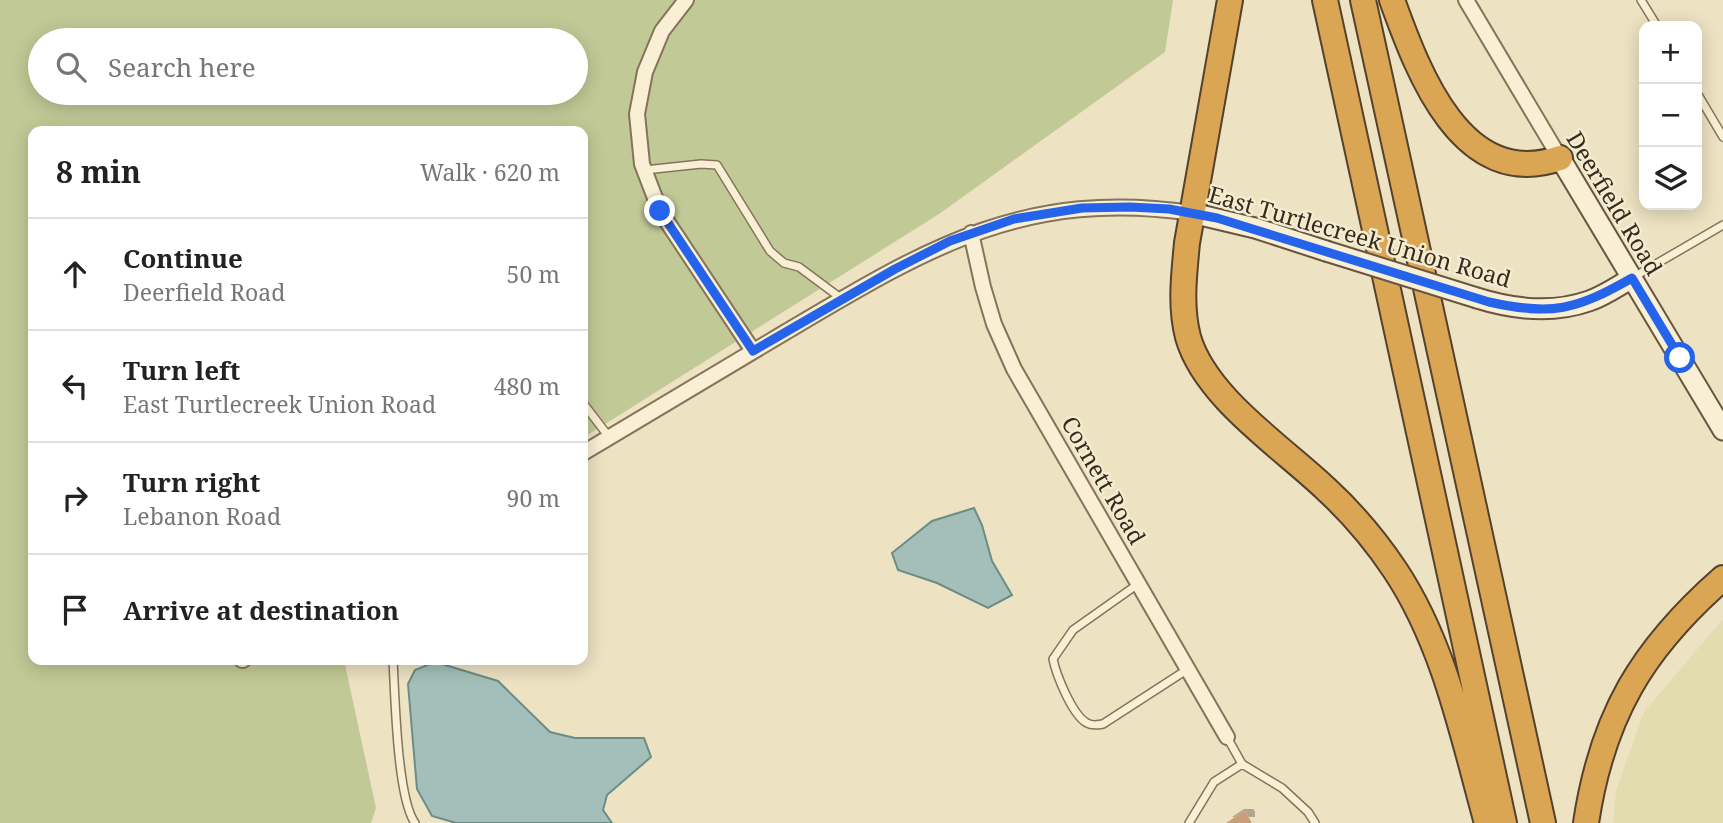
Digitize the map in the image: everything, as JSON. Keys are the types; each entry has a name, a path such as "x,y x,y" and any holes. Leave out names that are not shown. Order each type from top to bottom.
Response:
{"highway":[{"path":"1230,0 1192,213 1183,282 1183,311 1189,340 1206,375 1224,397 1354,517 1396,572 1432,641 1446,678 1487,823"},
{"path":"1325,0 1504,823"},
{"path":"1363,0 1544,823"},
{"path":"1392,0 1414,57 1432,92 1454,124 1474,145 1490,156 1508,162 1538,164 1560,158"},
{"path":"1586,823 1598,760 1619,705 1649,654 1723,578"}],"street":[{"path":"686,0 662,31 645,72 637,114 644,170 660,211 753,351"},
{"name":"Deerfield Road","path":"1466,0 1723,430"},
{"name":"East Turtlecreek Union Road","path":"588,450 915,258 971,233 1014,219 1082,208 1130,207 1192,213 1255,228 1476,298 1518,308 1570,307 1600,296 1632,278"},
{"name":"Cornett Road","path":"971,233 994,324 1014,369 1227,737"}],"lane":[{"path":"1642,0 1654,21"},
{"path":"1702,101 1723,137"},
{"path":"644,170 717,165 769,251 784,263 799,267 842,299"},
{"path":"1632,278 1723,225"},
{"path":"588,410 609,437"},
{"path":"1138,584 1073,630 1053,659 1056,674 1080,718 1089,725 1103,724 1188,669"},
{"path":"393,665 399,755 409,814 415,823"},
{"path":"1227,737 1242,764 1282,788 1308,812 1315,823"},
{"path":"1189,823 1214,782 1242,764"}],"shaded area":[{"path":"1723,619 1723,823 1613,823 1616,791 1644,712"}],"green space":[{"path":"0,0 1173,0 1165,52 939,214 588,435 588,126 28,126 28,665 345,665 376,808 371,823 0,823"}],"water":[{"path":"974,508 982,525 992,561 1012,595 988,608 937,583 898,570 892,553 932,521"},
{"path":"428,665 445,665 498,681 550,732 575,738 644,738 651,757 607,795 603,810 612,823 456,823 432,816 417,789 408,684 415,670"}],"building":[{"path":"1245,811 1252,823 1226,823 1235,817"}],"route":[{"path":"660,211 753,351 895,269 950,241 1033,215 1082,208 1130,207 1169,209 1217,218 1489,302 1518,308 1570,307 1590,301 1632,278 1680,358"}]}
